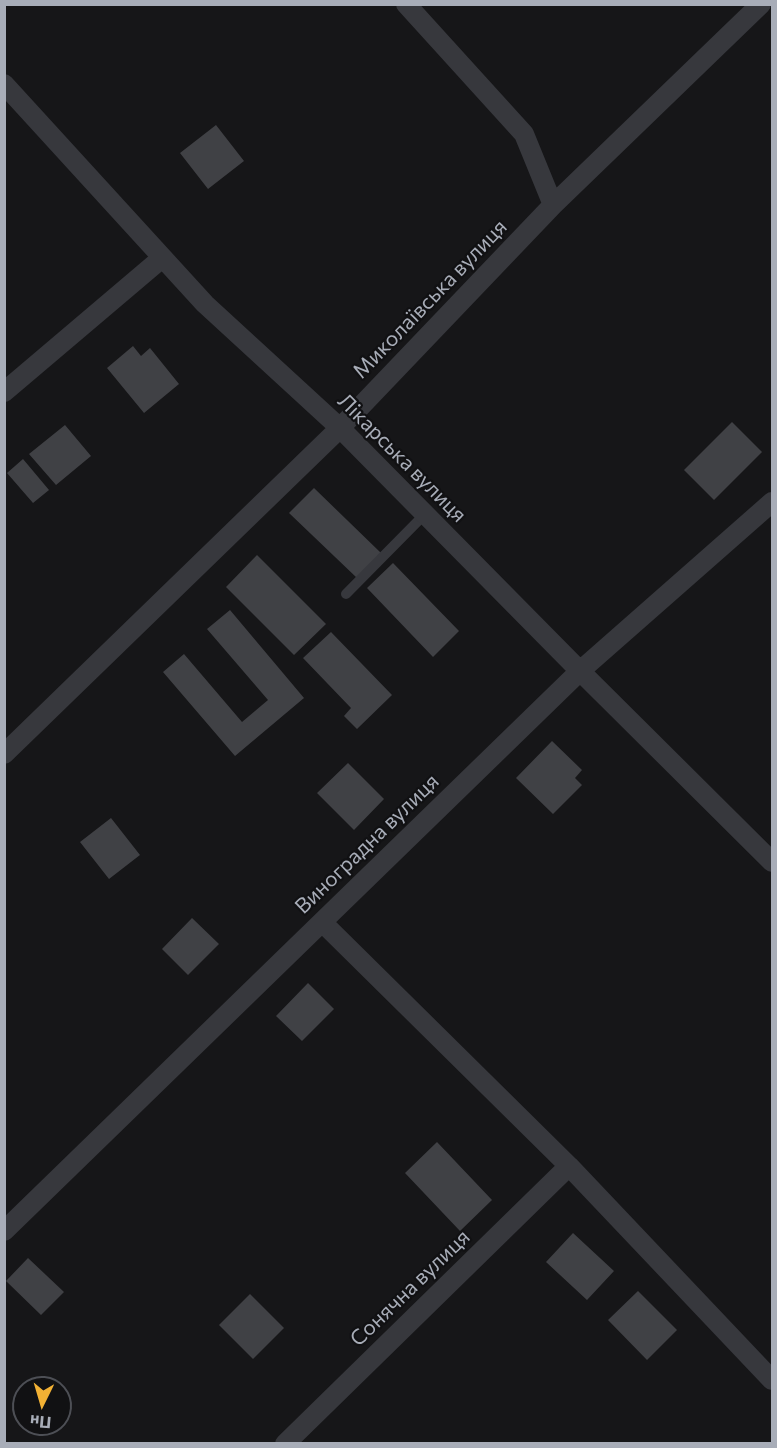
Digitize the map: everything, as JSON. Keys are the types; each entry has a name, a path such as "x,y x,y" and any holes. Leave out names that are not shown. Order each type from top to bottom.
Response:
{"street":[{"path":"406,4 524,134 553,205"},
{"name":"Миколаївська вулиця","path":"4,754 340,428 553,205 761,4"},
{"name":"Лікарська вулиця","path":"4,84 206,304 340,428 580,672 772,861"},
{"path":"4,392 162,258"},
{"name":"Виноградна вулиця","path":"4,1231 580,672 772,502"},
{"path":"322,921 569,1166 772,1380"},
{"name":"Сонячна вулиця","path":"285,1443 569,1166"}],"lane":[{"path":"346,594 425,514"}],"building":[{"path":"216,125 244,161 208,189 180,153"},
{"path":"133,346 141,356 150,348 179,384 144,413 107,368"},
{"path":"732,422 762,452 714,500 684,470"},
{"path":"65,425 91,456 56,485 29,454"},
{"path":"23,459 49,490 33,503 7,473"},
{"path":"314,488 381,553 357,578 289,513"},
{"path":"257,555 326,624 294,655 226,587"},
{"path":"393,563 459,631 433,657 367,588"},
{"path":"230,610 304,698 235,756 163,672 184,654 242,722 268,700 207,629"},
{"path":"331,632 392,695 357,729 344,716 351,708 303,658"},
{"path":"552,741 582,770 575,778 582,785 553,814 516,778"},
{"path":"348,763 384,799 354,830 317,793"},
{"path":"111,818 140,855 109,879 80,842"},
{"path":"192,918 219,944 188,975 162,949"},
{"path":"308,983 334,1009 302,1041 276,1016"},
{"path":"437,1142 492,1200 460,1231 405,1173"},
{"path":"573,1233 614,1271 587,1300 546,1262"},
{"path":"28,1258 64,1292 41,1315 6,1281"},
{"path":"638,1291 677,1330 647,1360 608,1320"},
{"path":"250,1294 284,1328 253,1359 219,1325"}]}
